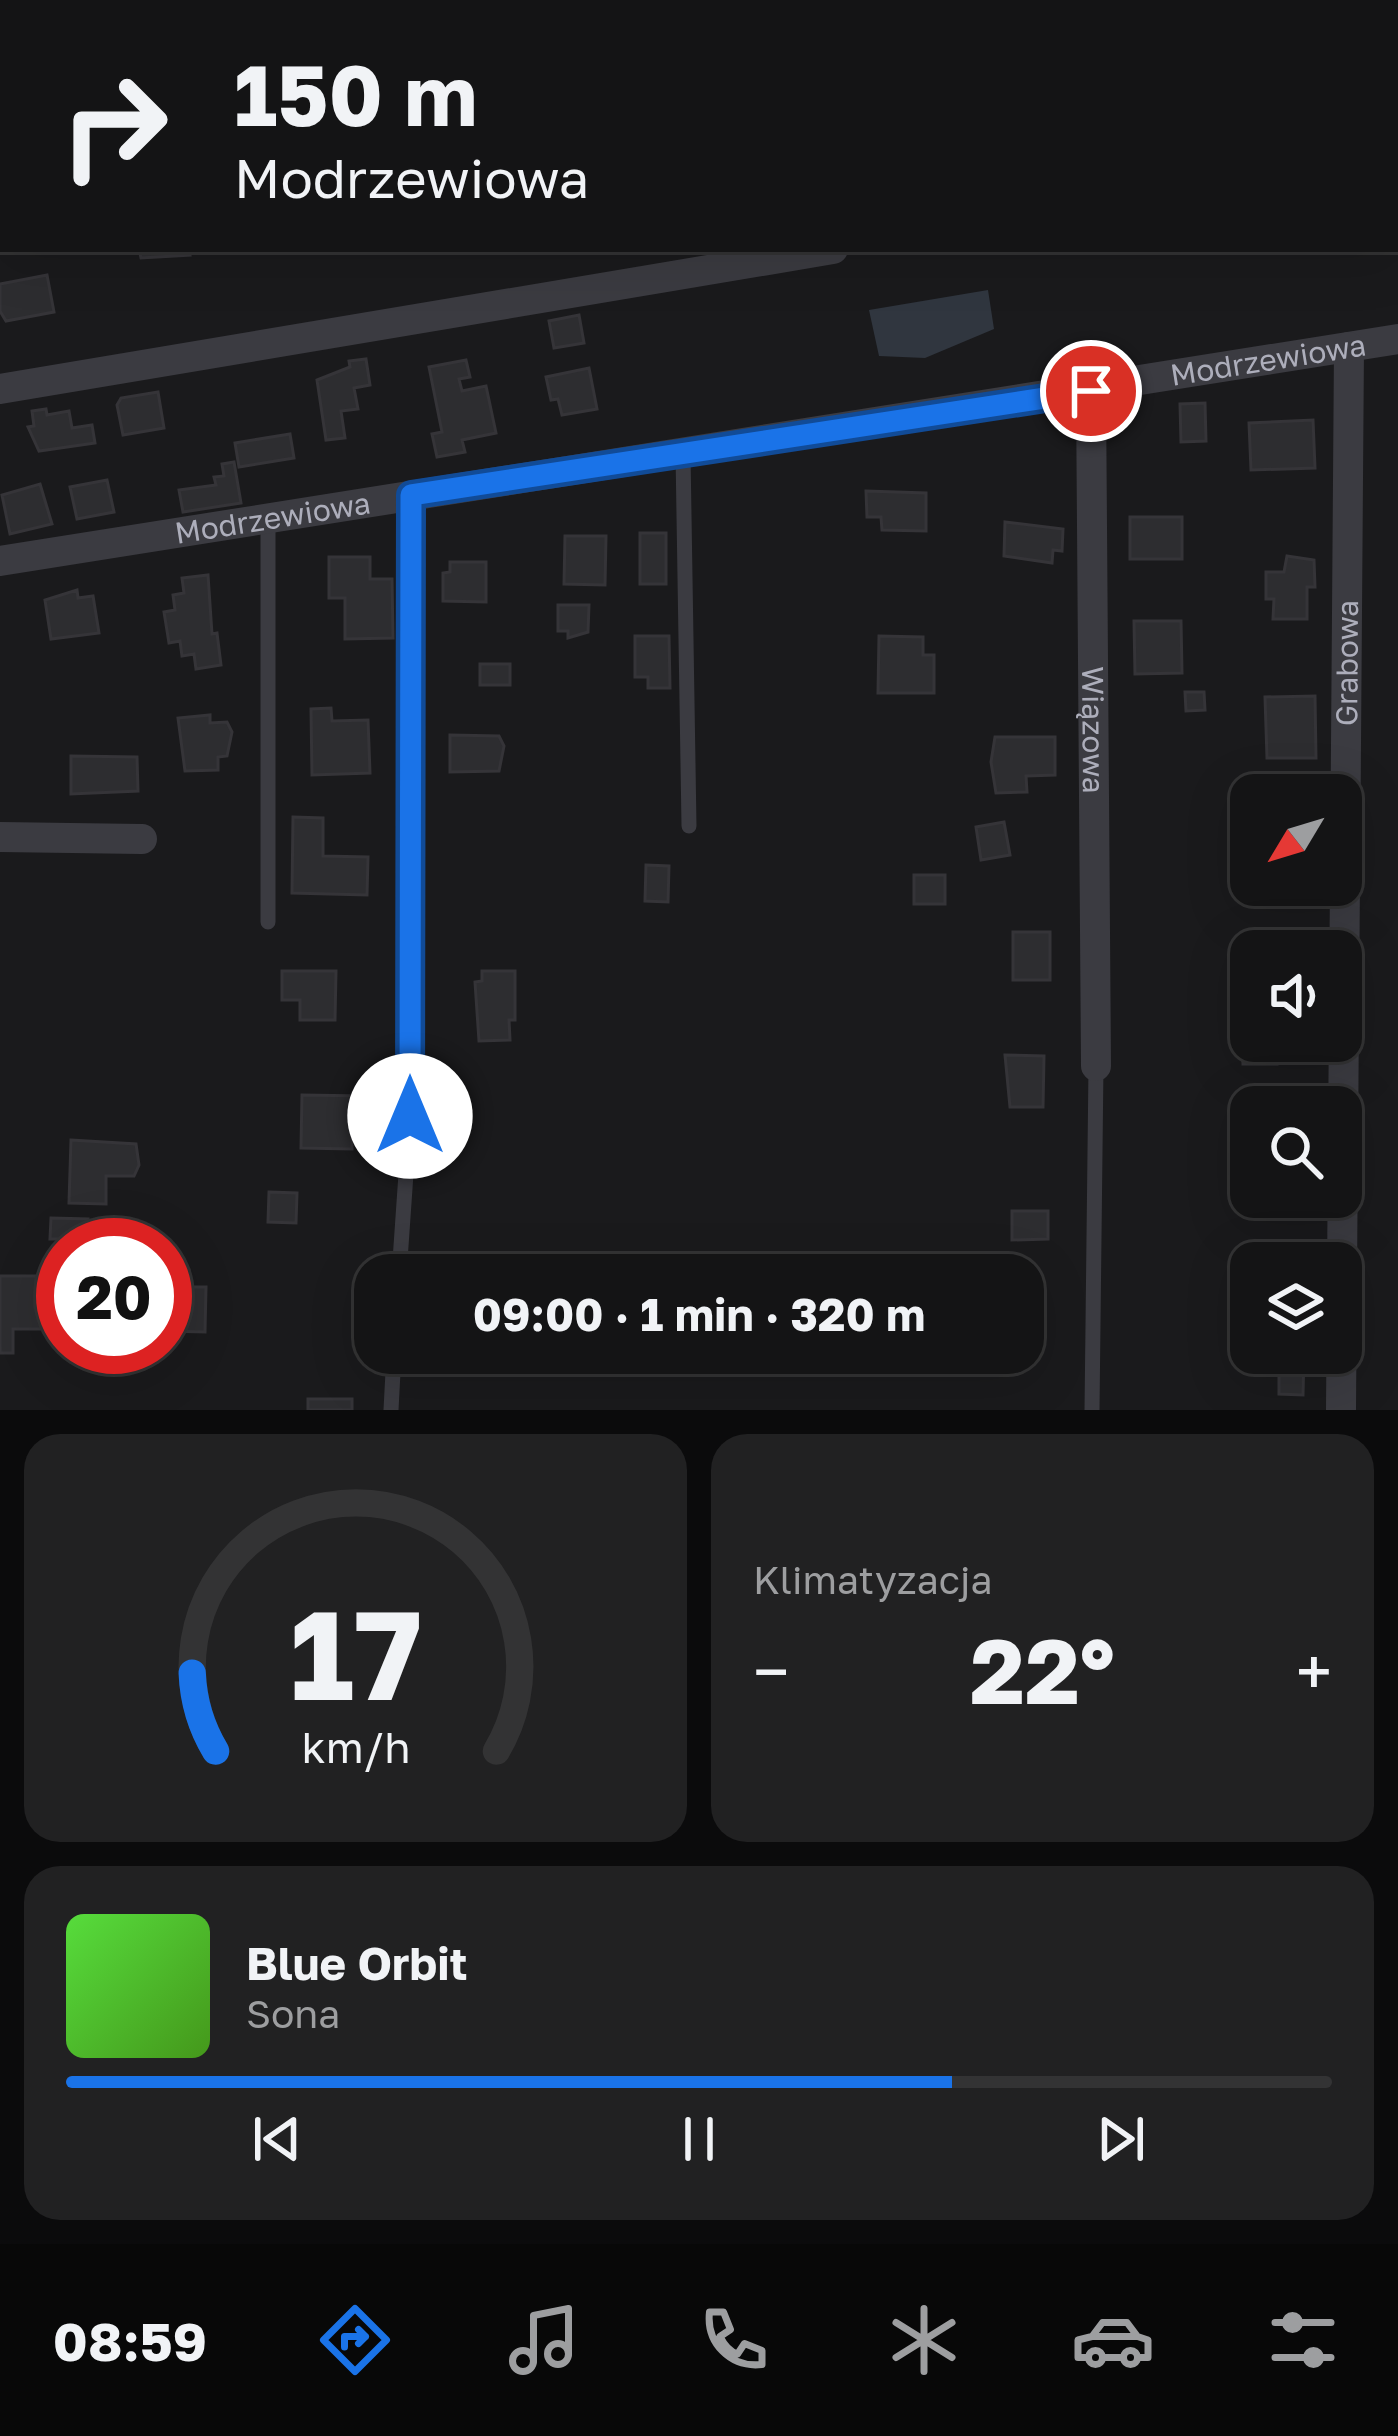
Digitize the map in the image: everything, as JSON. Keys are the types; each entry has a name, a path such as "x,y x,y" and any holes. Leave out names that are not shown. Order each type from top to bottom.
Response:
{"street":[{"path":"0,389 815,252"},
{"name":"Modrzewiowa","path":"0,561 1398,339"},
{"name":"Grabowa","path":"1341,1410 1349,347"},
{"name":"Wiązowa","path":"1091,391 1096,1066"},
{"path":"0,837 142,838"}],"lane":[{"path":"682,454 689,826"},
{"path":"400,1254 410,1116 411,495"},
{"path":"268,516 268,922"},
{"path":"1092,1410 1096,1066"},
{"path":"391,1410 393,1374"}],"shaded area":[{"path":"988,290 994,329 925,358 879,356 869,310"}],"building":[{"path":"140,252 190,255 141,258"},
{"path":"47,275 54,312 6,321 0,311 0,284"},
{"path":"579,315 584,343 554,348 549,321"},
{"path":"366,359 370,385 354,388 358,409 341,411 345,438 326,440 317,380 350,367 349,361"},
{"path":"466,360 470,377 459,379 462,391 486,386 496,433 462,440 465,452 437,457 432,434 442,432 429,367"},
{"path":"589,368 597,409 562,415 558,399 551,400 546,377"},
{"path":"158,392 164,428 123,435 117,405 121,398"},
{"path":"1205,403 1206,441 1181,442 1180,404"},
{"path":"46,409 47,415 69,411 72,428 92,425 95,443 39,451 28,427 34,426 32,411"},
{"path":"1313,420 1315,468 1251,470 1249,423"},
{"path":"290,434 294,458 239,467 235,443"},
{"path":"234,462 241,503 183,512 179,490 216,485 214,477 224,476 222,464"},
{"path":"107,480 114,512 77,519 70,487"},
{"path":"40,484 52,524 10,534 2,495"},
{"path":"866,491 926,493 926,531 882,530 881,517 867,517"},
{"path":"1130,517 1182,517 1182,559 1130,559"},
{"path":"1005,522 1063,529 1062,551 1053,550 1052,563 1004,556"},
{"path":"640,533 666,533 666,584 640,584"},
{"path":"565,536 606,536 605,585 564,584"},
{"path":"1287,556 1314,560 1315,587 1307,587 1307,619 1273,619 1274,599 1266,599 1266,572 1284,572"},
{"path":"329,557 370,557 370,579 392,579 393,638 345,639 345,598 329,598"},
{"path":"450,562 486,562 486,602 443,601 443,573 450,572"},
{"path":"208,575 212,634 217,633 221,665 196,669 194,654 182,656 180,641 169,643 164,612 175,610 173,595 184,593 182,578"},
{"path":"77,590 78,598 93,596 99,633 51,639 45,600"},
{"path":"558,605 589,605 588,632 568,638 568,631 558,631"},
{"path":"1134,621 1181,621 1182,673 1135,674"},
{"path":"635,636 669,636 670,688 648,688 648,677 635,677"},
{"path":"879,636 923,637 923,655 934,655 934,693 878,693"},
{"path":"480,664 510,664 510,685 480,685"},
{"path":"1185,692 1204,692 1205,710 1186,711"},
{"path":"1315,696 1316,758 1267,758 1265,697"},
{"path":"331,708 332,721 368,720 370,773 312,775 311,709"},
{"path":"210,715 210,723 227,722 232,732 227,756 218,757 218,770 185,771 178,718"},
{"path":"450,735 499,736 504,746 499,771 450,772"},
{"path":"995,737 1055,737 1055,775 1026,776 1027,792 996,793 991,762"},
{"path":"71,756 137,757 138,791 71,794"},
{"path":"293,817 323,818 323,856 368,857 367,895 292,893"},
{"path":"1004,822 1010,855 981,860 976,827"},
{"path":"646,865 669,866 668,902 645,901"},
{"path":"914,875 945,875 945,904 914,904"},
{"path":"1013,932 1050,932 1050,980 1013,980"},
{"path":"282,971 336,971 335,1020 300,1020 300,1000 282,1000"},
{"path":"482,971 515,971 510,1040 479,1041 475,982 482,981"},
{"path":"1005,1055 1044,1056 1043,1107 1010,1107"},
{"path":"302,1095 364,1096 364,1127 352,1127 352,1149 301,1148"},
{"path":"71,1140 136,1144 139,1165 134,1176 106,1176 106,1204 69,1203"},
{"path":"269,1192 297,1193 296,1223 268,1222"},
{"path":"1012,1211 1048,1211 1048,1239 1012,1240"},
{"path":"0,1276 36,1276 36,1329 13,1329 13,1353 0,1353"},
{"path":"192,1287 206,1287 205,1332 192,1332"},
{"path":"1279,1374 1304,1374 1303,1395 1279,1394"},
{"path":"308,1399 352,1399 352,1410 308,1410"}],"route":[{"path":"410,1116 411,495 1091,391"}]}
